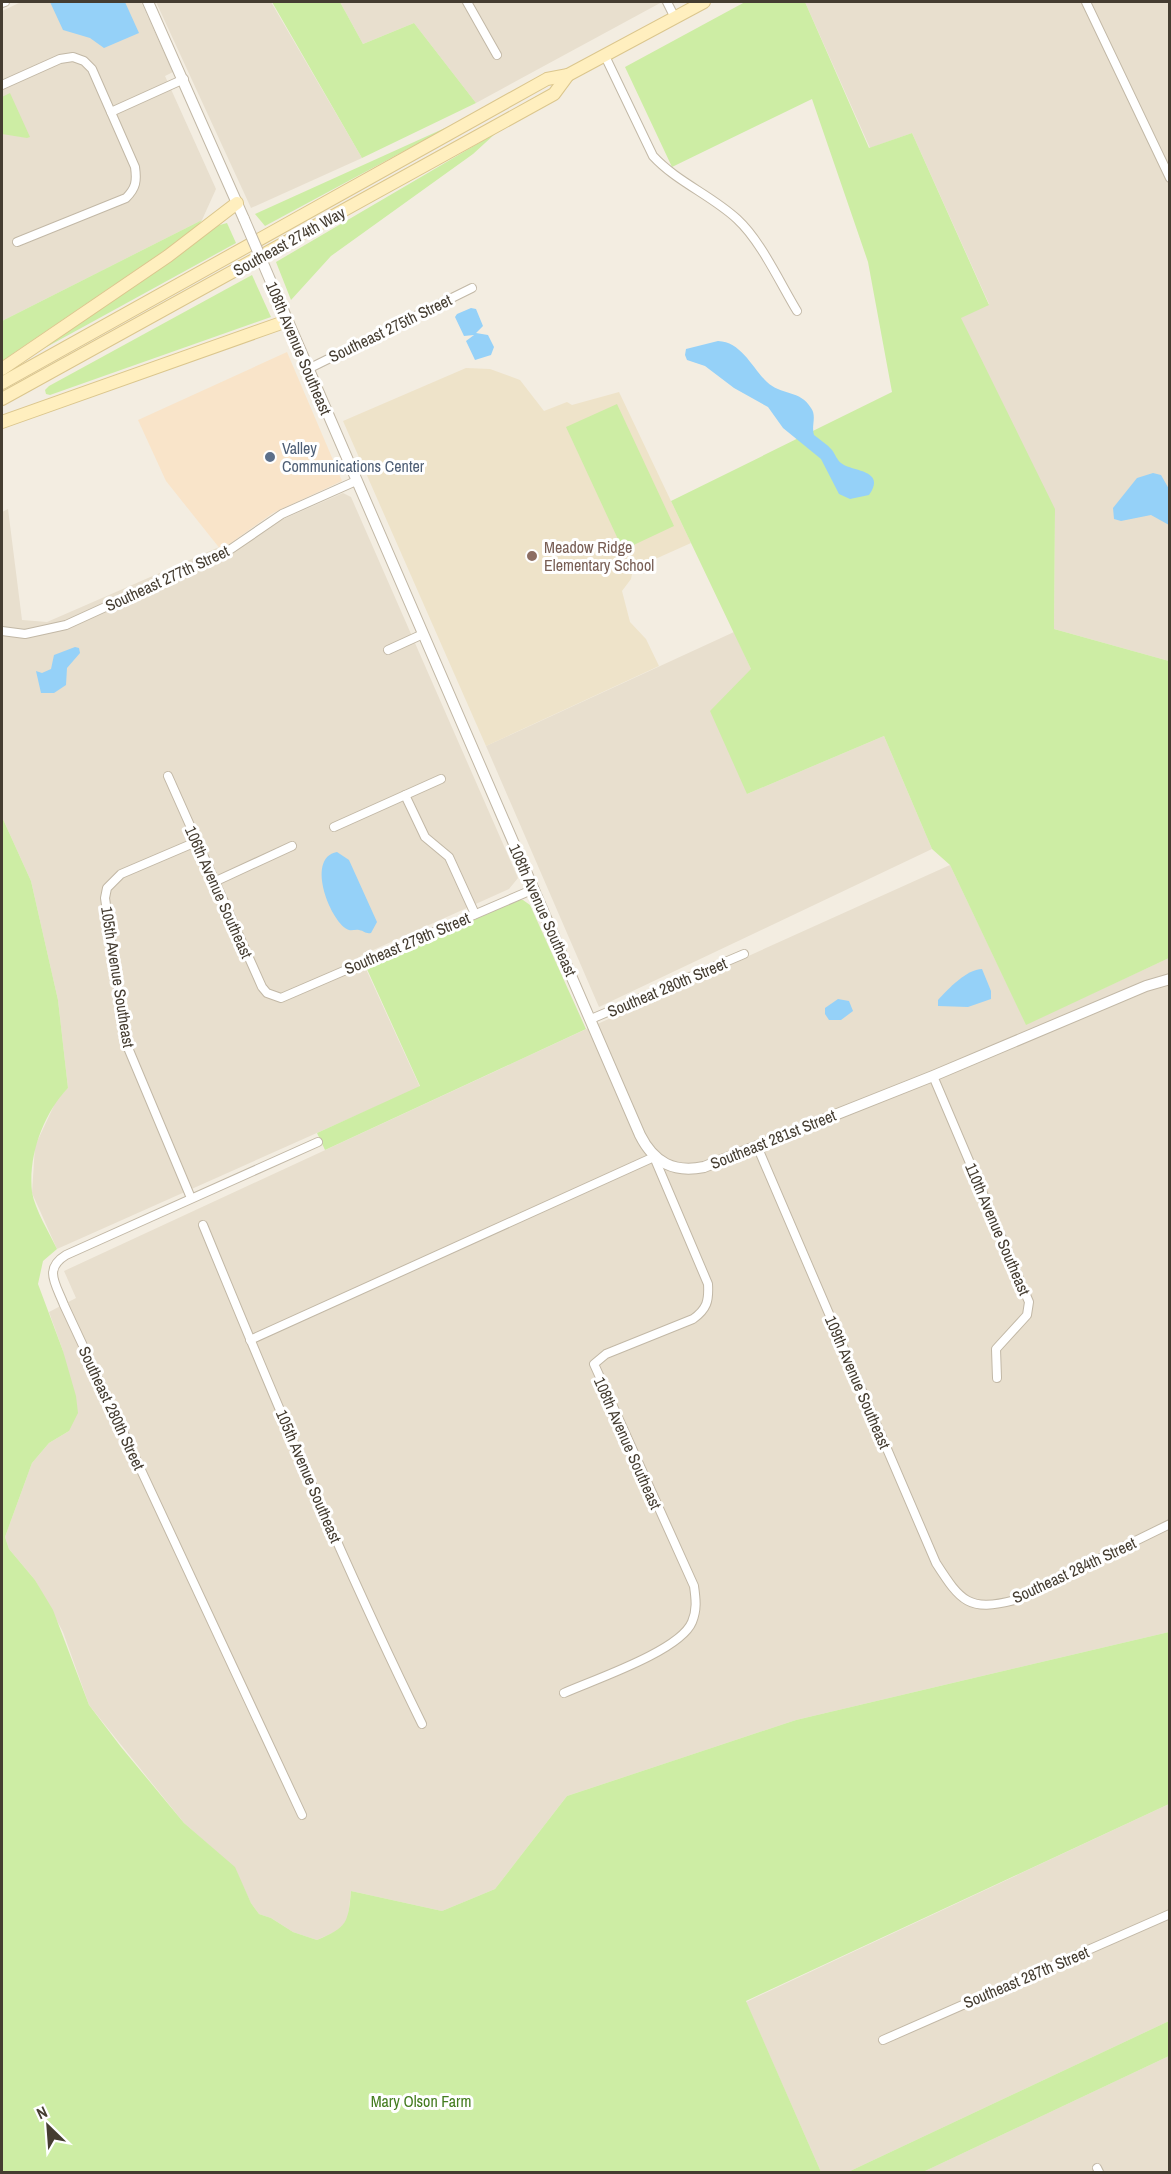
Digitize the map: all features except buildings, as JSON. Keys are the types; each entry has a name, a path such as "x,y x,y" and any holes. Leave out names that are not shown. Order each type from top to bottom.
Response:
{"main road":[{"name":"Southeast 274th Way","path":"2,383 547,79 568,75 704,2"},
{"name":"Southeast 274th Way","path":"2,399 554,94 568,75"},
{"path":"2,369 168,256 237,203"},
{"path":"2,422 287,321"}],"street":[{"name":"108th Avenue Southeast","path":"148,2 184,79 640,1135 654,1157 708,1284 709,1302 703,1312 693,1319 606,1354 594,1364 694,1586 697,1606 691,1625 664,1649 564,1693"},
{"path":"467,2 497,55"},
{"path":"667,2 675,18"},
{"path":"1086,2 1170,178"},
{"path":"606,56 653,156 663,166 707,195 740,221 797,311"},
{"path":"2,85 60,59 79,59 92,69 135,167 136,185 126,198 17,242"},
{"path":"111,112 184,79"},
{"name":"Southeast 275th Street","path":"308,369 472,288"},
{"name":"Southeast 277th Street","path":"2,631 25,634 66,625 228,551 282,514 356,481"},
{"path":"388,650 423,634"},
{"name":"106th Avenue Southeast","path":"168,776 262,987 267,993 281,998"},
{"path":"334,827 441,779"},
{"path":"405,795 425,837 449,857 476,914"},
{"name":"105th Avenue Southeast","path":"191,1198 139,1079 126,1043 105,898 107,888 121,874 196,842"},
{"path":"214,882 291,846"},
{"name":"Southeast 279th Street","path":"281,998 534,889"},
{"name":"Southeat 280th Street","path":"591,1019 744,954"},
{"name":"Southeast 281st Street","path":"654,1157 666,1166 689,1170 757,1146 933,1076 1146,986 1170,980"},
{"name":"110th Avenue Southeast","path":"933,1076 1029,1302 1027,1315 996,1348 997,1378"},
{"name":"Southeast 280th Street","path":"302,1815 64,1305 53,1276 55,1262 66,1255 318,1142"},
{"name":"109th Avenue Southeast","path":"757,1146 936,1563 951,1586 976,1606"},
{"path":"250,1340 654,1157"},
{"name":"105th Avenue Southeast","path":"203,1225 250,1340 377,1631 422,1724"},
{"name":"Southeast 284th Street","path":"976,1606 1015,1600 1170,1524"},
{"name":"Southeast 287th Street","path":"883,2040 1170,1914"}],"shaded area":[{"path":"21,2 141,2 173,72 165,76 216,189 202,220 2,321 2,11"},
{"path":"156,2 271,2 362,158 251,208"},
{"path":"340,2 662,2 476,103 414,23 363,44"},
{"path":"805,2 1169,2 1169,661 1054,629 1055,516 960,317 989,304 912,133 870,148"},
{"path":"287,352 342,481 273,513 221,550 166,481 138,420"},
{"name":"Meadow Ridge Elementary School","path":"466,368 490,369 520,380 544,411 567,402 572,405 619,392 691,543 633,569 631,579 622,591 630,622 646,639 659,666 486,746 343,421"},
{"path":"343,493 351,497 518,878 509,889 360,956 420,1087 57,1249 32,1193 35,1146 57,1099 68,1088 58,1000 31,881 2,817 2,512 8,509 22,620 47,622"},
{"path":"734,632 751,669 747,794 884,736 932,849 599,1007 486,746"},
{"path":"950,865 1026,1024 1169,958 1169,1632 796,1720 567,1796 495,1889 442,1911 351,1891 348,1917 341,1929 317,1940 293,1932 271,1918 259,1914 251,1903 234,1867 184,1823 89,1705 63,1632 35,1580 9,1549 5,1537 32,1463 49,1443 69,1431 63,1351 49,1312 76,1298 64,1271 593,1026"},
{"path":"1169,1804 1169,2021 848,2172 821,2172 746,2002"},
{"path":"1169,2056 1169,2172 923,2172"}],"green space":[{"path":"272,2 340,2 363,44 414,23 476,103 362,158"},
{"path":"745,2 805,2 869,148 912,133 989,305 961,318 1055,509 1054,629 1169,661 1169,958 1026,1025 950,865 932,849 884,736 747,794 710,711 751,669 671,501 892,392 868,262 812,99 672,167 625,67"},
{"path":"10,93 30,137 2,134 2,97"},
{"path":"456,123 265,226 255,214"},
{"path":"496,133 473,154 331,256 291,300 276,262"},
{"path":"202,220 193,231 2,361 2,321"},
{"path":"227,223 236,243 32,355 216,226"},
{"path":"252,275 271,317 50,395 46,394 45,390 49,386"},
{"path":"617,404 674,526 623,550 566,427"},
{"name":"Mary Olson Farm","path":"2,817 31,881 58,1000 68,1088 51,1110 39,1136 31,1178 32,1192 39,1213 57,1249 43,1261 38,1284 63,1351 76,1396 78,1413 69,1431 49,1443 32,1463 5,1537 9,1549 35,1580 53,1610 89,1705 184,1823 235,1867 251,1903 259,1914 271,1918 293,1932 317,1940 335,1932 344,1923 349,1911 351,1891 442,1911 495,1889 567,1796 796,1720 1169,1632 1169,1804 746,2001 821,2172 2,2172"},
{"path":"515,900 523,900 530,905 586,1029 325,1150 317,1133 420,1086 366,967"},
{"path":"1169,2021 1169,2056 923,2172 848,2172"}],"water":[{"path":"50,2 125,2 139,33 104,48 90,38 63,30"},
{"path":"471,308 476,309 483,326 476,333 488,335 494,347 491,355 475,360 466,341 474,335 464,336 455,317"},
{"path":"718,341 726,342 740,351 772,386 807,402 814,414 814,435 830,448 841,463 866,473 874,480 869,495 850,499 839,494 821,459 783,428 768,407 734,388 705,366 687,360 686,349"},
{"path":"1153,473 1161,475 1169,489 1169,525 1151,515 1121,521 1114,519 1113,508 1137,478"},
{"path":"75,647 79,648 80,653 67,668 66,685 54,693 41,693 36,671 42,673 51,669 54,655"},
{"path":"337,852 349,860 377,922 371,933 349,930 335,917 329,905 322,878 323,866 327,857"},
{"path":"982,969 991,991 991,999 968,1007 938,1006 938,1000 958,980 970,972"},
{"path":"838,999 849,1001 853,1011 841,1020 829,1020 825,1014 825,1008"}],"place":[{"name":"Valley Communications Center","path":"270,457"},
{"name":"Meadow Ridge Elementary School","path":"532,556"}]}
